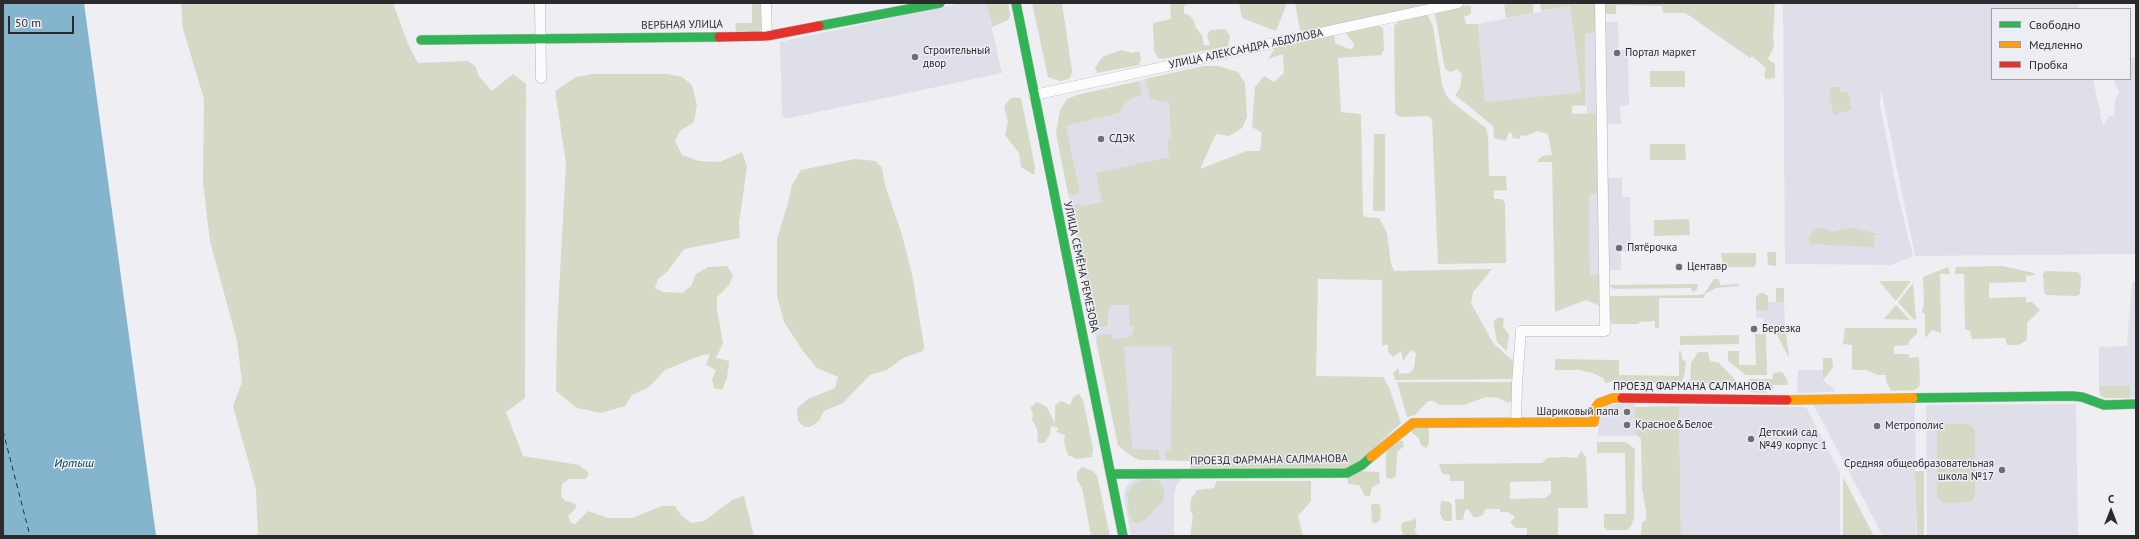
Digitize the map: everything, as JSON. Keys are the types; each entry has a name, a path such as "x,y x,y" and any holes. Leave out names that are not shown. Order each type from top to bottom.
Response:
{"street":[{"path":"540,3 541,78"},
{"path":"766,3 767,36"},
{"name":"ВЕРБНАЯ УЛИЦА","path":"421,40 767,36 921,5 940,3"},
{"name":"УЛИЦА СЕМЁНА РЕМЕЗОВА","path":"1016,3 1123,536"},
{"name":"УЛИЦА АЛЕКСАНДРА АБДУЛОВА","path":"1034,95 1458,3"},
{"path":"1516,422 1516,383 1521,331 1605,330 1600,3"},
{"name":"ПРОЕЗД ФАРМАНА САЛМАНОВА","path":"1111,474 1347,473 1354,471 1362,465 1407,426 1413,423 1594,422 1596,407 1599,403 1613,398 1792,400 2072,396 2082,397 2104,405 2136,404"}],"shaded area":[{"path":"962,3 986,3 1002,73 785,119 782,114 780,42"},
{"path":"1783,3 2078,3 2079,8 1991,8 1991,80 2093,80 2103,126 2109,116 2114,116 2115,101 2119,92 2113,80 2131,80 2131,58 2136,57 2136,254 1915,256 1881,90 1880,104 1896,187 1913,256 1891,265 1785,264"},
{"path":"1570,6 1581,92 1485,102 1478,24"},
{"path":"1595,22 1618,22 1619,50 1628,50 1629,105 1620,106 1621,124 1596,124 1595,113 1587,113 1585,34 1594,33"},
{"path":"1145,79 1150,99 1169,103 1171,138 1167,139 1175,189 1083,206 1077,203 1071,207 1068,194 1075,195 1080,192 1066,126 1119,113 1126,102 1142,94 1139,81"},
{"path":"1598,178 1622,178 1622,197 1630,197 1631,252 1621,252 1621,270 1599,270 1599,275 1590,275 1589,196 1598,193"},
{"path":"2132,282 2136,282 2136,398 2101,397 2099,388 2099,347 2127,346"},
{"path":"1768,302 1784,302 1785,324 1776,324 1776,333 1763,333 1763,318 1756,318 1756,310 1768,311"},
{"path":"1109,305 1171,305 1190,461 1140,460 1125,452 1118,445 1093,325 1096,327 1109,324"},
{"path":"1798,370 1823,370 1823,380 1834,389 1834,392 1797,393"},
{"path":"1635,401 1635,433 1639,436 1598,436 1599,407"},
{"path":"1915,401 1916,536 1883,536 1812,402"},
{"name":"Средняя общеобразовательная школа №17","path":"2076,404 2078,536 1927,536 1926,405"},
{"name":"Детский сад №49 корпус 1","path":"1679,406 1806,407 1840,472 1840,536 1681,536"},
{"path":"1136,478 1182,479 1177,484 1174,494 1174,536 1131,536 1124,498 1126,486"}],"green space":[{"path":"181,3 393,3 408,44 418,63 468,61 475,66 479,76 492,91 513,74 526,84 525,398 506,412 523,456 579,465 589,473 586,479 569,479 562,484 561,496 565,501 574,503 577,507 568,516 571,523 575,524 588,511 608,518 632,518 662,506 675,506 681,515 691,523 704,521 732,500 744,496 754,536 258,536 256,489 233,406 242,382 237,341 210,241 203,183 204,99 183,29"},
{"path":"752,3 762,3 760,31 736,31 735,23 752,23"},
{"path":"986,3 1008,3 1010,15 1008,20 992,27"},
{"path":"1032,3 1062,3 1072,71 1071,76 1068,79 1060,81 1048,77"},
{"path":"1170,3 1190,3 1184,6 1184,13 1190,16 1194,21 1196,28 1202,35 1204,45 1210,45 1207,36 1210,30 1225,29 1230,36 1228,46 1163,59 1158,58 1154,51 1153,23 1171,19"},
{"path":"1239,3 1287,3 1276,31 1242,18"},
{"path":"1295,3 1431,3 1353,22 1305,31 1300,30"},
{"path":"1504,3 1533,3 1533,13 1506,18"},
{"path":"1540,3 1595,3 1596,30 1594,33 1585,34 1586,105 1572,106 1572,114 1595,113 1596,118 1598,193 1589,196 1590,275 1599,275 1600,306 1586,300 1555,312 1552,162 1537,162 1542,156 1552,155 1548,134 1537,131 1526,136 1521,135 1520,139 1513,138 1511,132 1508,134 1506,141 1494,138 1493,126 1455,95 1460,88 1462,75 1458,69 1450,72 1445,69 1435,14 1436,11 1468,5 1471,7 1471,14 1464,17 1466,24 1478,24 1485,102 1581,92 1570,6 1541,11"},
{"path":"1604,3 1775,3 1773,37 1774,47 1768,59 1775,64 1775,78 1766,79 1764,76 1766,68 1752,56 1750,58 1685,13 1663,13 1662,6 1616,5 1616,14 1606,14"},
{"path":"1427,14 1433,26 1442,84 1446,95 1453,103 1486,128 1488,136 1489,176 1506,176 1507,190 1494,191 1494,199 1502,199 1505,203 1506,263 1438,264 1432,119 1427,116 1402,117 1395,113 1394,26 1400,20"},
{"path":"1375,24 1383,28 1384,50 1381,55 1338,58 1341,112 1361,114 1363,214 1365,217 1379,218 1387,233 1391,264 1394,271 1492,269 1473,292 1471,303 1493,343 1513,361 1514,369 1512,379 1395,380 1393,373 1399,368 1399,374 1409,373 1414,368 1416,353 1411,350 1403,361 1401,351 1393,357 1388,352 1388,345 1382,345 1382,280 1318,279 1316,376 1383,377 1389,387 1401,423 1352,468 1190,470 1190,461 1167,460 1166,456 1166,450 1171,449 1172,347 1124,346 1132,449 1159,450 1159,460 1140,460 1133,457 1118,445 1096,340 1098,336 1103,334 1111,334 1113,340 1133,335 1133,326 1129,326 1129,305 1109,305 1108,326 1096,327 1093,325 1089,296 1071,207 1077,203 1083,206 1102,202 1096,173 1169,157 1167,139 1171,138 1169,103 1150,99 1145,79 1203,66 1219,66 1238,72 1245,83 1247,117 1242,128 1229,136 1216,134 1200,169 1247,151 1260,151 1262,133 1252,127 1255,87 1264,76 1274,82 1284,73 1283,54 1268,59 1275,48 1290,41 1305,42 1318,36 1334,35 1335,43 1349,49 1353,48 1354,43 1346,34 1350,30"},
{"path":"1122,50 1132,53 1139,51 1141,59 1139,65 1097,73 1095,68 1104,56"},
{"path":"1650,71 1685,71 1685,87 1650,87"},
{"path":"592,74 667,74 682,77 692,85 697,105 694,122 680,131 675,141 682,155 699,161 720,162 742,152 747,167 739,223 740,238 684,249 667,272 658,279 655,288 663,292 682,293 691,286 696,274 708,267 727,266 733,276 729,285 717,297 717,309 723,343 716,358 729,361 727,378 722,390 714,388 712,380 716,370 706,365 710,354 702,355 665,370 649,387 632,395 625,406 601,413 577,408 556,391 557,329 566,163 555,91 576,77"},
{"path":"1139,81 1142,94 1126,102 1119,113 1066,126 1080,192 1075,195 1068,194 1056,133 1060,110 1067,99 1077,95"},
{"path":"1831,87 1840,87 1840,92 1848,92 1852,110 1834,115 1829,98"},
{"path":"1011,98 1021,98 1035,167 1034,175 1021,167 1019,153 1005,135 1008,122 1004,106"},
{"path":"1374,134 1385,134 1385,211 1373,211"},
{"path":"1650,144 1685,144 1686,160 1650,160"},
{"path":"855,159 876,161 882,168 885,185 902,235 912,274 924,346 923,351 903,358 887,370 870,375 843,403 824,411 819,421 810,427 805,427 798,421 797,408 808,399 835,388 838,377 817,368 803,351 784,322 777,296 777,239 792,185 801,170"},
{"path":"1689,219 1690,235 1654,236 1654,220"},
{"path":"1819,227 1833,232 1852,227 1881,235 1874,235 1874,247 1826,245 1818,243 1814,245 1810,244 1809,239 1811,233"},
{"path":"1767,252 1776,252 1776,266 1768,265"},
{"path":"1721,253 1756,253 1756,264 1754,267 1723,267"},
{"path":"2002,266 2034,273 2034,275 2026,276 2026,282 1989,283 1989,298 2026,297 2026,302 2032,302 2040,310 2027,323 2027,340 2018,345 2007,345 2005,338 1972,339 1970,331 1965,329 1964,274 1955,274 1956,267"},
{"path":"1948,267 1950,274 1940,274 1941,333 1932,330 1925,338 1925,314 1922,312 1924,304 1923,277"},
{"path":"2046,271 2078,272 2081,276 2080,294 2076,296 2046,295 2044,292 2043,274"},
{"path":"1714,279 1719,279 1720,285 1739,284 1738,286 1716,288 1705,294 1704,298 1659,298 1659,328 1655,328 1655,321 1639,322 1639,324 1612,324 1609,315 1610,296 1704,294"},
{"path":"1879,281 1911,281 1896,301"},
{"path":"1913,283 1916,319 1914,320 1898,302"},
{"path":"1698,284 1697,290 1692,292 1691,288 1615,289 1608,285"},
{"path":"1776,288 1784,288 1784,302 1776,302"},
{"path":"1760,293 1768,296 1768,311 1756,310 1756,297"},
{"path":"1896,305 1910,320 1884,319"},
{"path":"1500,317 1504,319 1503,327 1509,334 1507,351 1497,342 1494,320"},
{"path":"1776,324 1785,324 1789,358 1776,333"},
{"path":"1845,328 1917,328 1917,334 1909,341 1908,345 1894,346 1894,354 1909,354 1909,358 1919,357 1920,385 1915,390 1891,391 1886,381 1886,375 1878,375 1866,370 1852,370 1852,345 1843,344"},
{"path":"1755,334 1766,334 1767,375 1746,375 1728,361 1728,351 1739,351 1739,365 1756,365"},
{"path":"1739,335 1739,344 1680,345 1680,336"},
{"path":"1679,351 1681,351 1682,359 1686,362 1684,377 1680,385 1665,385 1663,389 1659,389 1659,383 1616,384 1615,381 1605,383 1604,379 1593,373 1579,370 1555,370 1555,359 1619,360 1619,375 1679,376"},
{"path":"1698,352 1708,352 1710,361 1719,363 1738,383 1690,383 1691,363"},
{"path":"1823,358 1832,358 1833,368 1823,380"},
{"path":"1782,372 1787,379 1788,385 1773,385 1773,390 1769,390 1769,385 1745,385 1750,379 1773,379 1773,373"},
{"path":"1397,382 1512,382 1513,400 1508,403 1499,398 1486,397 1464,405 1440,405 1433,401 1428,401 1415,415 1407,417"},
{"path":"2099,386 2130,386 2130,398 2104,398 2100,394"},
{"path":"1745,387 1767,387 1767,393 1750,392"},
{"path":"1079,394 1083,400 1093,448 1092,457 1076,459 1068,455 1064,442 1065,435 1056,432 1059,428 1051,426 1050,435 1044,443 1038,443 1037,429 1032,420 1033,414 1030,408 1037,402 1047,407 1055,423 1055,405 1061,401 1070,405 1074,396"},
{"path":"1679,406 1681,536 1644,536 1641,535 1642,522 1646,520 1646,511 1642,488 1641,439 1635,433 1635,407"},
{"path":"1946,424 1967,424 1973,427 1975,431 1975,494 1974,499 1970,502 1944,503 1937,497 1937,432 1941,426"},
{"path":"1427,425 1429,432 1429,444 1426,448 1421,445 1419,438 1412,433 1412,428"},
{"path":"1396,441 1403,441 1404,446 1397,452 1396,476 1391,479 1386,477 1386,454 1389,448"},
{"path":"1597,442 1626,442 1635,449 1634,518 1631,526 1627,530 1607,530 1604,527 1604,514 1626,514 1625,453 1597,453"},
{"path":"1581,451 1586,457 1588,508 1558,508 1558,536 1527,536 1527,528 1516,528 1510,522 1515,517 1508,512 1500,512 1500,509 1485,509 1483,515 1474,518 1468,509 1465,510 1463,520 1456,520 1455,499 1464,499 1464,481 1450,481 1450,475 1442,474 1439,464 1542,463 1547,458 1577,458","holes":["1551,481 1551,493 1545,498 1510,499 1510,482"]},
{"path":"1082,467 1091,470 1097,475 1110,536 1091,536 1082,488 1077,480 1077,472"},
{"path":"1361,471 1379,472 1380,483 1372,487 1370,496 1365,496 1359,485 1348,484 1347,477"},
{"path":"1915,471 1924,471 1924,536 1917,536"},
{"path":"1843,477 1874,536 1843,536"},
{"path":"1145,479 1157,480 1160,482 1164,492 1164,500 1145,520 1136,523 1133,522 1129,515 1127,493 1133,485"},
{"path":"1217,481 1311,481 1311,501 1298,516 1303,536 1190,536 1193,516 1190,509 1191,499 1197,490 1214,488"},
{"path":"1441,501 1449,502 1452,505 1452,521 1445,521 1442,518 1440,513"},
{"path":"1373,504 1379,504 1381,509 1380,520 1376,523 1372,522 1371,506"},
{"path":"1414,517 1416,520 1416,528 1414,529 1418,536 1403,536 1401,527 1403,522 1413,520"}],"water":[{"name":"Иртыш","path":"3,3 84,3 156,536 3,536"}],"ferry route":[{"path":"3,431 30,536"}],"traffic: fast":[{"path":"819,26 940,3"},
{"path":"1016,3 1123,536"},
{"path":"421,40 719,37"},
{"path":"1913,398 2072,396 2082,397 2104,405 2136,404"},
{"path":"1111,474 1347,473 1362,465 1371,457"}],"traffic: slow":[{"path":"1371,457 1413,423 1594,422 1596,407 1599,403 1613,398 1622,398"},
{"path":"1787,400 1913,398"}],"traffic: jam":[{"path":"719,37 767,36 819,26"},
{"path":"1622,398 1787,400"}],"place":[{"name":"Портал маркет","path":"1617,53"},
{"name":"Строительный двор","path":"915,57"},
{"name":"СДЭК","path":"1101,139"},
{"name":"Пятёрочка","path":"1619,248"},
{"name":"Центавр","path":"1679,267"},
{"name":"Березка","path":"1754,329"},
{"name":"Шариковый папа","path":"1627,412"},
{"name":"Красное&Белое","path":"1627,425"},
{"name":"Метрополис","path":"1877,426"},
{"name":"Детский сад №49 корпус 1","path":"1751,439"},
{"name":"Средняя общеобразовательная школа №17","path":"2002,470"}]}
